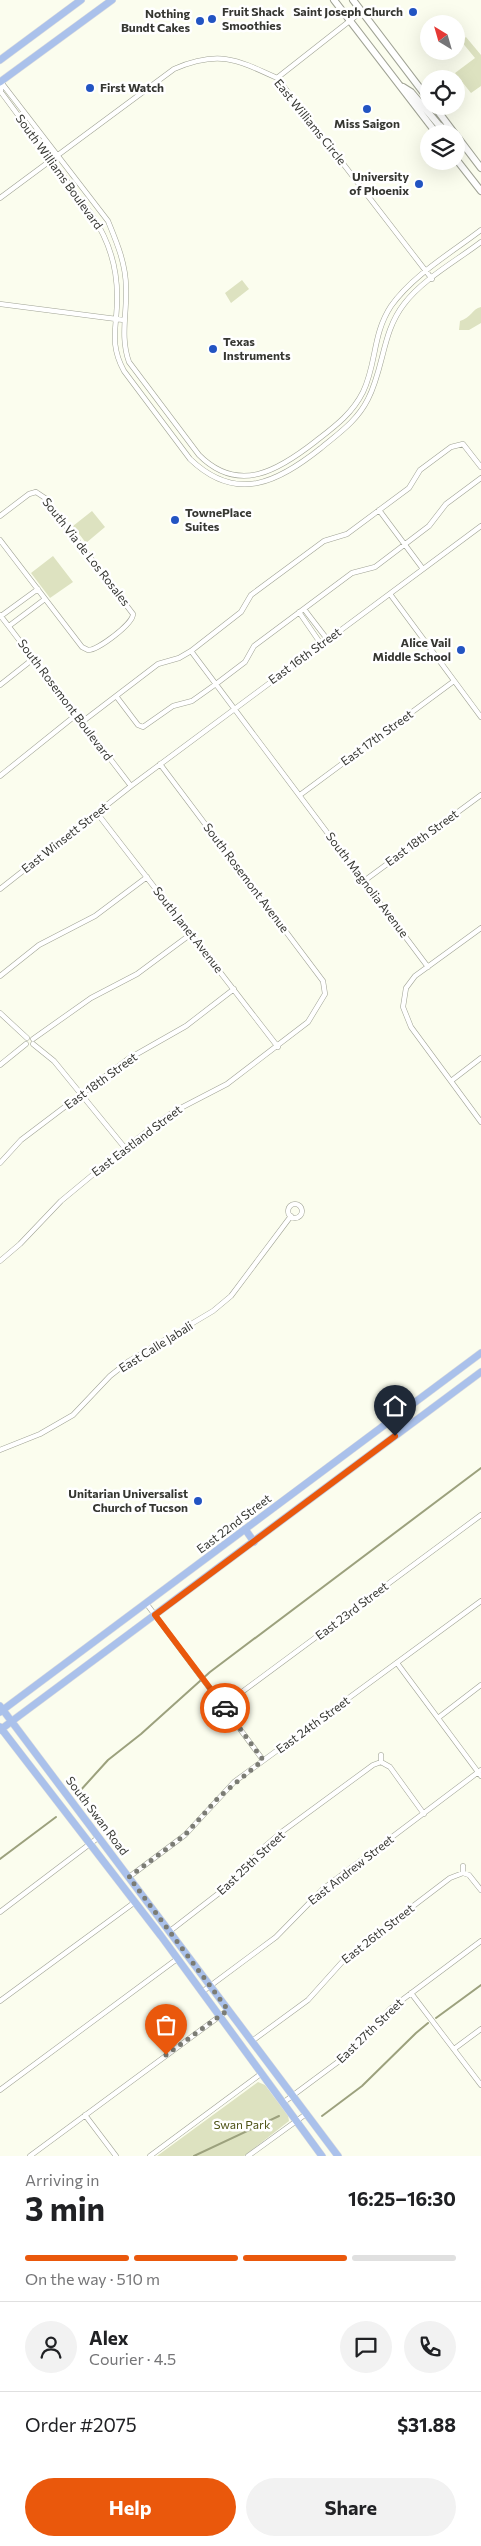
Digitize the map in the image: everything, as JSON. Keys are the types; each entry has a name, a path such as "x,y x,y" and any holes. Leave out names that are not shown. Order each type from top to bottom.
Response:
{"main road":[{"path":"0,60 81,0"},
{"path":"0,82 112,0"},
{"path":"334,0 430,125"},
{"path":"353,0 420,88"},
{"path":"400,85 411,92 439,125"},
{"path":"465,147 481,168"},
{"path":"465,170 481,191"},
{"name":"East 22nd Street","path":"1,1709 481,1354"},
{"name":"East 22nd Street","path":"0,1729 481,1372"},
{"path":"386,1424 395,1436"},
{"path":"245,1529 254,1542"},
{"name":"South Swan Road","path":"1,1709 12,1721 338,2156"},
{"name":"South Swan Road","path":"0,1729 91,1844 284,2102 322,2156"}],"street":[{"path":"277,78 361,12"},
{"name":"East Williams Circle","path":"0,198 174,69 195,60 215,57 245,63 277,78 432,279"},
{"name":"South Williams Boulevard","path":"0,82 103,213 118,246 126,277 124,343 129,362 199,455 212,466 227,473 261,475 289,462 347,416 363,391 370,370 376,338 384,318 401,294 481,230"},
{"name":"South Williams Boulevard","path":"0,82 1,92 94,219 106,240 117,282 115,350 124,371 190,459 203,471 219,479 235,483 256,483 276,478 295,468 353,422 374,386 385,343 398,312 415,292 481,242"},
{"path":"0,304 124,320"},
{"path":"82,722 158,664 179,658 191,651 241,612 251,595 324,541 347,534 380,510 409,488 420,470 455,444 461,444 466,447 481,467"},
{"path":"116,696 138,725 143,727 173,706 192,701 245,662 254,646 352,573 375,567 430,526 446,504 481,478"},
{"path":"0,516 29,494 36,492 38,486"},
{"name":"South Via de Los Rosales","path":"36,492 41,493 51,505 135,616 131,622 95,649 87,652 45,599"},
{"path":"380,510 423,569"},
{"name":"East 16th Street","path":"131,786 481,526"},
{"path":"0,540 45,599 9,626"},
{"path":"1,616 38,589"},
{"path":"390,594 481,717"},
{"path":"304,609 327,639"},
{"path":"299,612 322,644"},
{"name":"South Rosemont Boulevard","path":"1,616 131,786"},
{"name":"South Magnolia Avenue","path":"191,651 428,967"},
{"path":"0,685 33,659"},
{"name":"East 17th Street","path":"300,795 454,682"},
{"path":"0,776 76,715"},
{"name":"South Rosemont Avenue","path":"160,764 323,982 325,992"},
{"name":"East Winsett Street","path":"0,889 131,786"},
{"name":"East 18th Street","path":"364,881 481,795"},
{"name":"South Janet Avenue","path":"97,812 278,1047"},
{"path":"0,976 39,945 95,916 147,877"},
{"path":"481,928 415,976 406,988 403,1007 411,1028 481,1122"},
{"path":"0,1065 91,998 137,974 191,934"},
{"name":"East 18th Street","path":"0,1164 21,1140 128,1059 186,1026 234,989"},
{"path":"325,992 332,992"},
{"name":"East Eastland Street","path":"0,1261 20,1244 61,1201 125,1148 173,1112 228,1084 278,1047 308,1022 325,992"},
{"path":"0,1013 54,1061 125,1148"},
{"path":"26,1044 27,1038"},
{"path":"451,1081 481,1058"},
{"name":"East Calle Jabali","path":"0,1450 40,1434 73,1415 110,1376 129,1361 212,1311 231,1296 291,1216"},
{"name":"East 23rd Street","path":"223,1706 481,1516"},
{"name":"East 24th Street","path":"129,1877 185,1835 224,1792 263,1760 398,1663 481,1600"},
{"path":"146,1603 263,1760"},
{"path":"398,1663 480,1773"},
{"path":"438,1718 481,1685"},
{"path":"382,1755 381,1762 390,1767 424,1814"},
{"name":"East 25th Street","path":"170,1931 223,1890 264,1847 283,1831 373,1765 381,1762"},
{"name":"East Andrew Street","path":"202,1992 276,1937 323,1889 480,1773"},
{"path":"0,1912 99,1837"},
{"path":"463,1866 463,1872 469,1875 481,1890"},
{"name":"East 26th Street","path":"252,2041 308,2000 343,1961 358,1948 450,1878 463,1872"},
{"path":"0,2001 134,1902"},
{"name":"East 27th Street","path":"284,2102 350,2053 390,2009 481,1941"},
{"path":"0,2090 177,1959"},
{"path":"410,1993 481,2085"},
{"path":"30,2156 228,2010"},
{"path":"454,2049 481,2029"},
{"path":"150,2156 262,2073"},
{"path":"248,2156 306,2114"},
{"path":"85,2115 116,2156"}],"green space":[{"path":"465,38 481,55 481,86 471,93 465,86 465,70 459,70 475,58 465,46"},
{"path":"242,280 249,289 231,303 225,293"},
{"path":"481,307 481,323 469,330 459,330 460,321"},
{"path":"92,511 105,527 86,543 73,526"},
{"path":"53,556 73,582 50,598 31,573"},
{"name":"Swan Park","path":"258,2082 265,2085 288,2115 289,2121 244,2156 157,2156"}],"waterway":[{"path":"79,1792 108,1760 141,1734 210,1672 481,1468"},
{"path":"0,1859 56,1817"},
{"path":"436,2018 481,1985"},
{"path":"322,2116 362,2086 428,2023"},
{"path":"194,2156 279,2116"}],"way so far":[{"path":"166,2055 228,2010 129,1877 185,1835 234,1782 263,1760 225,1708"}],"place":[{"name":"Saint Joseph Church","path":"413,12"},
{"name":"Fruit Shack Smoothies","path":"212,19"},
{"name":"Nothing Bundt Cakes","path":"200,21"},
{"name":"First Watch","path":"90,88"},
{"name":"Miss Saigon","path":"367,109"},
{"name":"University of Phoenix","path":"419,184"},
{"name":"Texas Instruments","path":"213,349"},
{"name":"TownePlace Suites","path":"175,520"},
{"name":"Alice Vail Middle School","path":"461,650"},
{"name":"Unitarian Universalist Church of Tucson","path":"198,1501"}],"route":[{"path":"225,1708 155,1615 395,1436"}]}
